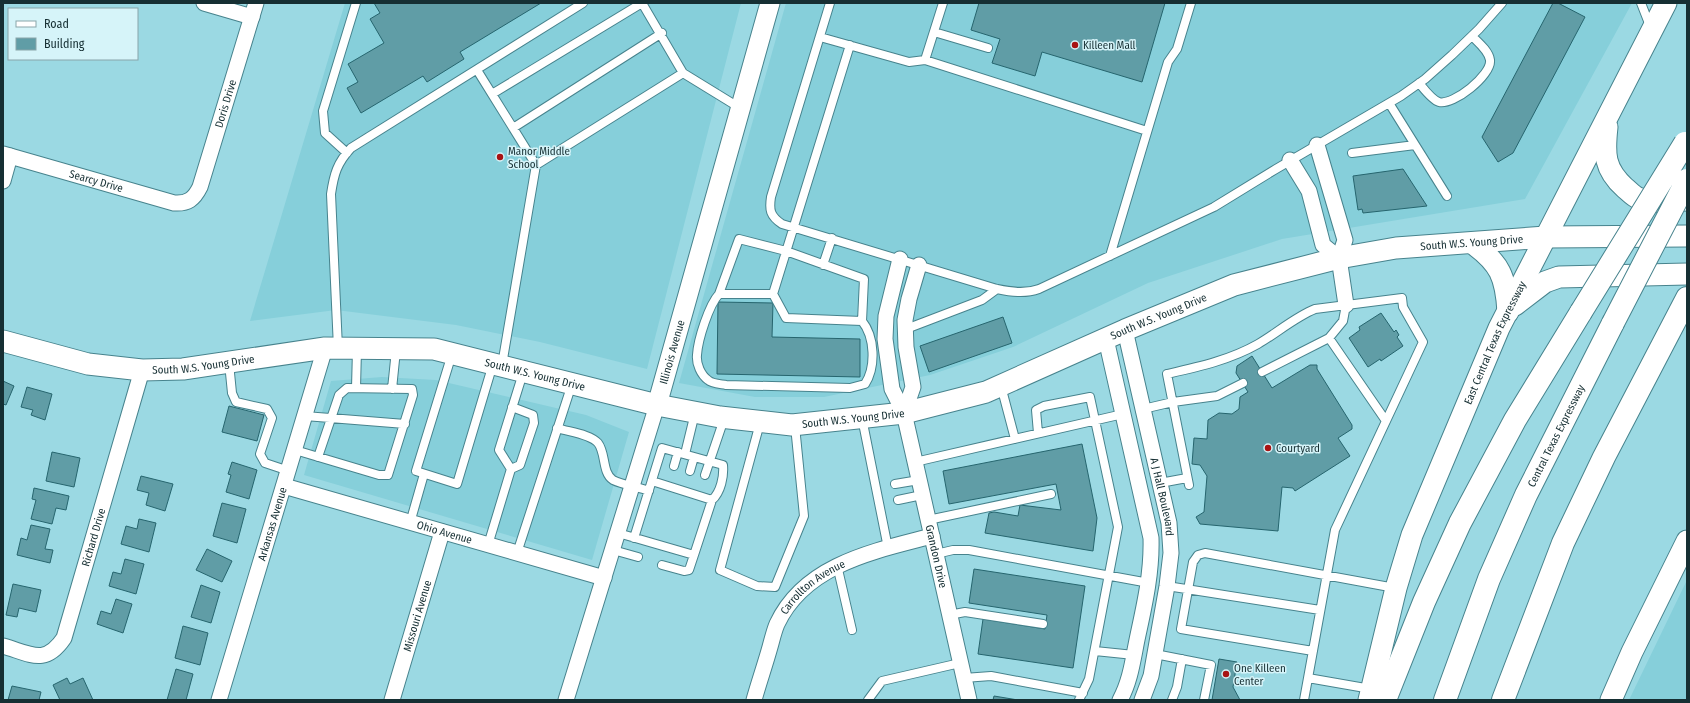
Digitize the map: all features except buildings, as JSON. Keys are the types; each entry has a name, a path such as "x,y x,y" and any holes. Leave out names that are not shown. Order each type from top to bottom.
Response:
{"highway":[{"path":"1375,696 1424,602 1460,523 1516,420 1686,142"},
{"name":"Central Texas Expressway","path":"1445,700 1489,579 1523,502 1687,180"},
{"path":"1503,700 1563,543 1604,457 1687,298"},
{"path":"1518,700 1563,543"}],"main road":[{"name":"East Central Texas Expressway","path":"1375,696 1396,588 1412,535 1481,368 1546,237 1666,3"},
{"path":"1608,118 1605,148 1608,166 1617,181 1637,198 1652,201 1687,200"},
{"name":"South W.S. Young Drive","path":"3,341 88,364 142,370 183,369 340,348 434,349 657,405 695,413 724,418 795,425 904,413 986,392 1125,330 1234,284 1339,258 1396,248 1546,237 1687,236"},
{"path":"1472,243 1488,254 1502,273 1507,290 1508,312"},
{"path":"1508,312 1526,295 1545,282 1559,277 1687,274"},
{"path":"1611,700 1632,652 1687,541"}],"street":[{"path":"204,3 254,10"},
{"name":"Illinois Avenue","path":"566,700 657,405 770,3"},
{"name":"Doris Drive","path":"189,202 196,195 200,187 254,10"},
{"path":"1317,145 1345,240 1339,258 1346,305"},
{"path":"3,182 7,155"},
{"name":"Searcy Drive","path":"7,155 174,203 189,202"},
{"path":"1290,160 1309,191 1324,245 1339,258"},
{"name":"Grandon Drive","path":"900,259 886,316 885,338 892,389 904,413 969,700"},
{"path":"904,413 913,387 906,347 909,299 920,265"},
{"name":"A J Hall Boulevard","path":"1125,330 1169,523 1172,553 1155,654 1142,700"},
{"name":"A J Hall Boulevard","path":"1106,339 1151,538 1149,583 1128,685 1120,700"},
{"name":"Arkansas Avenue","path":"219,700 305,416 340,348"},
{"name":"Richard Drive","path":"3,646 31,654 45,655 56,649 64,638 142,370"},
{"path":"1123,414 1143,409"},
{"name":"Ohio Avenue","path":"284,486 604,578"},
{"name":"Missouri Avenue","path":"392,700 442,532"},
{"name":"Carrollton Avenue","path":"754,700 777,624 789,605 803,590 818,577 837,565 888,548 932,536"},
{"path":"1149,583 1167,586"},
{"path":"1134,655 1155,654"}],"lane":[{"path":"347,153 325,133 323,111 356,3"},
{"path":"356,388 340,348 331,194 333,176 340,160 351,148 583,3"},
{"path":"492,94 642,3 662,33 683,73 741,108"},
{"path":"830,3 771,197 771,215 776,219 794,227 997,289 1030,292 1214,207 1290,160 1389,103 1419,83 1472,36 1498,4"},
{"path":"925,60 943,3"},
{"path":"1110,256 1168,62 1177,48 1191,3"},
{"path":"1641,3 1651,32"},
{"path":"934,32 988,48"},
{"path":"513,128 662,33"},
{"path":"1419,83 1437,102 1441,103 1447,102 1472,87 1487,72 1490,66 1488,53 1472,36"},
{"path":"820,37 909,62 925,60 1147,131"},
{"path":"850,45 773,294 786,318 862,321"},
{"path":"453,354 416,471 457,484 497,365 536,165 477,70"},
{"path":"536,165 683,73"},
{"path":"1389,103 1447,196"},
{"path":"1352,154 1415,144"},
{"path":"823,264 832,238"},
{"path":"739,239 786,251 823,264 864,279 862,321 867,327 871,339 871,372 865,384 850,388 726,385 708,381 701,372 697,356 700,342 714,300 719,294 739,239"},
{"path":"906,329 982,300 997,289"},
{"path":"719,294 773,294"},
{"path":"1160,483 1188,481 1167,374 1226,359 1256,345 1306,312 1315,309 1402,298 1403,307 1423,342 1335,530 1304,700"},
{"path":"1262,372 1329,338 1343,321 1346,305"},
{"path":"1329,338 1386,421"},
{"path":"392,389 396,349"},
{"path":"228,362 232,393 236,402 267,409 272,418 260,454 265,463 289,471"},
{"path":"511,469 499,450 523,371"},
{"path":"1143,409 1172,402 1217,396 1243,383"},
{"path":"516,553 572,384"},
{"path":"1001,385 1015,439"},
{"path":"295,450 318,457 379,475 388,475 405,424 413,395 412,389 347,388 339,395 318,457"},
{"path":"964,678 991,676 1081,697 1089,679 1118,527 1090,397 1044,406 1036,410 1038,434"},
{"path":"488,545 511,469 520,464 534,423 533,415 512,406"},
{"path":"674,466 681,453 695,413"},
{"path":"915,462 1123,414"},
{"path":"305,416 405,424"},
{"path":"705,475 724,418"},
{"path":"862,418 879,488 888,548"},
{"path":"760,422 720,570 757,586 775,587 804,516 795,425"},
{"path":"557,428 598,442 608,474 613,480 649,491"},
{"path":"634,538 662,448 723,465 724,469 717,496 712,500 689,570 684,571 662,565"},
{"path":"690,471 694,457"},
{"path":"410,523 424,474"},
{"path":"895,484 919,480"},
{"path":"652,481 668,482 685,487 699,492 712,500"},
{"path":"928,520 1050,494"},
{"path":"898,500 922,495"},
{"path":"618,533 694,555"},
{"path":"613,550 638,557"},
{"path":"936,554 953,550 969,550 1109,577 1149,583"},
{"path":"1313,650 1181,629 1193,562 1198,555 1205,553 1327,574 1396,588"},
{"path":"837,565 852,630"},
{"path":"1167,586 1320,610"},
{"path":"949,615 965,612 1043,624"},
{"path":"1095,651 1134,655"},
{"path":"1155,654 1211,665 1204,700"},
{"path":"1172,700 1177,687 1182,659"},
{"path":"868,700 882,681 960,663"},
{"path":"1308,678 1375,696"}],"shaded area":[{"name":"Manor Middle School","path":"345,3 741,3 647,369 540,342 456,325 336,310 250,321"},
{"path":"786,3 1632,3 1525,199 1282,239 1148,283 1013,347 930,375 824,397 755,397 679,383"},
{"path":"382,377 436,380 586,415 629,432 592,560 304,475 331,381"},
{"path":"1687,580 1687,700 1629,700"}],"place":[{"name":"Killeen Mall","path":"1075,45"},
{"name":"Manor Middle School","path":"500,157"},
{"name":"Courtyard","path":"1268,448"},
{"name":"One Killeen Center","path":"1226,674"}]}
